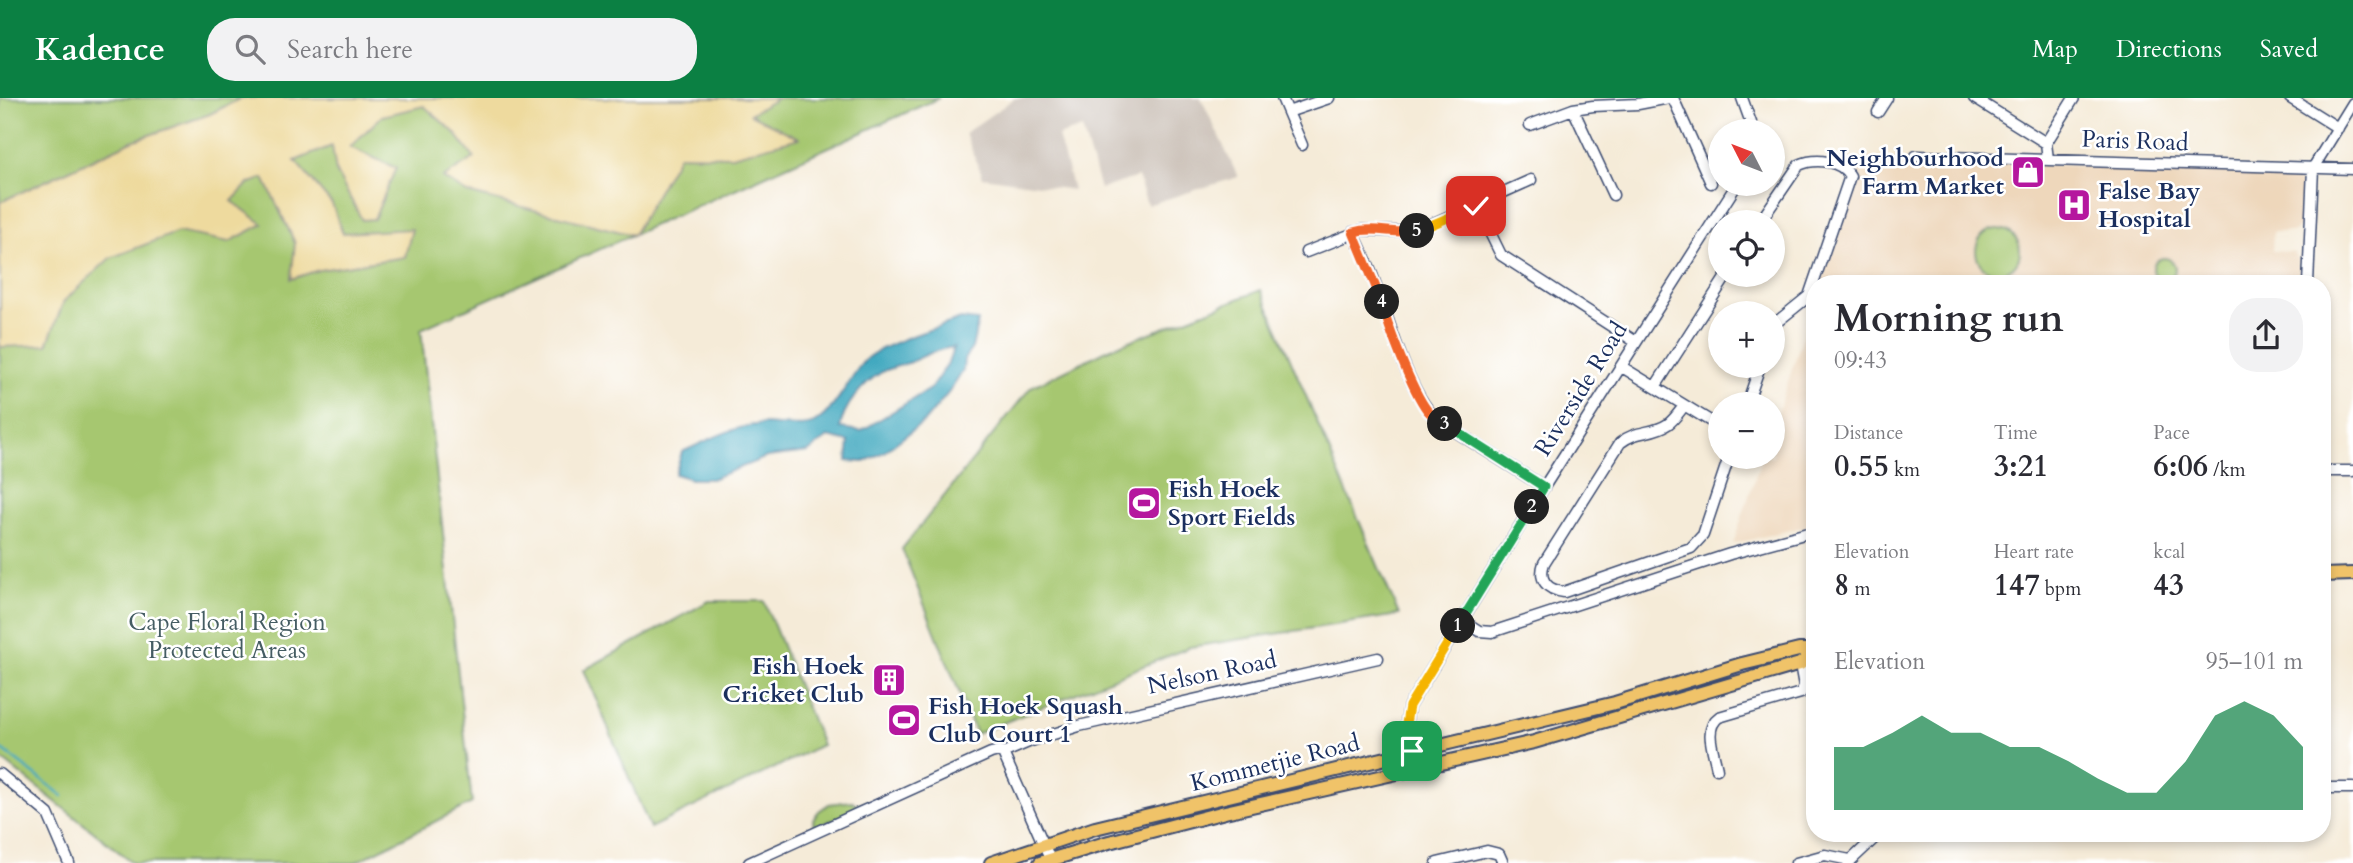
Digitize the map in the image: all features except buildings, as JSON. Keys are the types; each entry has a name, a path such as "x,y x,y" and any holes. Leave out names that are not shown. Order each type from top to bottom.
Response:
{"main road":[{"path":"2331,575 2353,574"},
{"name":"Kommetjie Road","path":"992,863 1094,828 1615,703 1798,650 1806,650"},
{"name":"Kommetjie Road","path":"1045,861 1225,812 1534,742 1800,664 1806,659"}],"street":[{"path":"1282,98 1302,145"},
{"path":"1288,112 1329,98"},
{"path":"1530,125 1573,109 1638,104 1671,98 1708,175"},
{"path":"1742,98 1750,119"},
{"path":"1878,112 1887,98"},
{"path":"1975,98 2046,143"},
{"path":"2048,159 2046,143 2074,98"},
{"path":"2290,98 2338,128"},
{"path":"2308,275 2313,168 2353,103"},
{"path":"1573,109 1612,195"},
{"name":"Paris Road","path":"1916,156 2353,169"},
{"path":"1768,210 1799,165 1815,162 1841,164 1846,168 1850,176 1816,275"},
{"path":"1306,252 1369,228 1415,232 1531,180"},
{"name":"Riverside Road","path":"1417,769 1406,724 1409,706 1544,487 1729,196"},
{"path":"1476,206 1501,255 1636,342"},
{"path":"1353,232 1376,285 1389,326 1426,409 1439,421 1544,487"},
{"path":"1655,387 1719,287"},
{"path":"1785,315 1806,298"},
{"path":"1622,367 1708,420"},
{"path":"1684,406 1673,421 1662,428 1635,433 1620,443 1544,563 1542,579 1554,591 1564,592 1691,548 1703,535 1725,469"},
{"path":"2331,471 2353,471"},
{"path":"1462,620 1479,631 1492,632 1730,554 1806,533"},
{"name":"Nelson Road","path":"749,863 991,753 1003,753 1079,726 1378,658"},
{"path":"1717,769 1709,729 1713,721 1801,693 1804,686 1800,664"},
{"path":"1003,753 1045,844 1045,861"},
{"path":"0,774 48,814 69,863"},
{"path":"2331,788 2353,788"},
{"path":"1796,863 1825,855 1849,861 1870,842"},
{"path":"1437,863 1491,850 1499,854 1503,863"}],"shaded area":[{"path":"1015,98 1201,98 1238,177 1147,205 1138,177 1100,189 1082,128 1058,136 1073,190 983,177 965,133"},
{"name":"False Bay Hospital","path":"1863,158 2290,174 2303,187 2301,224 2294,232 2273,232 2272,251 2293,252 2299,260 2299,275 1824,275"},
{"path":"1806,328 1806,526 1733,544 1758,469 1785,469 1784,392"}],"green space":[{"name":"Cape Floral Region Protected Areas","path":"0,98 939,98 421,329 472,803 354,863 133,863 0,758"},
{"path":"1998,229 2014,235 2020,251 2014,267 1998,273 1982,267 1976,251 1982,235"},
{"path":"2160,259 2168,259 2174,265 2173,275 2154,273 2154,265"},
{"name":"Fish Hoek Sport Fields","path":"1261,290 1399,615 1190,647 976,734 902,549 1031,387 1109,349"},
{"path":"709,601 764,601 822,745 650,828 584,670"},
{"path":"852,801 856,805 867,802 869,804 814,828 813,819 819,811 829,804"}],"sand":[{"path":"241,98 778,98 750,114 799,138 732,156 679,155 633,235 467,193 443,178 474,158 455,133 424,106 382,116 350,147 396,168 374,219 362,220 336,172 332,146 295,161 332,204 343,233 412,229 405,257 319,270 291,279 295,243 264,178 248,184 232,201 263,224 229,242 178,232 110,258 64,301 47,345 0,347 0,202 132,141 210,114"}],"water":[{"path":"961,319 978,321 972,348 964,359 963,371 925,421 884,452 864,462 847,461 849,442 828,437 808,452 767,457 711,479 691,479 675,474 682,452 723,433 756,425 799,426 814,423 829,410 871,355 895,343","holes":["954,347 948,363 931,388 861,431 840,428 845,412 855,396 882,372 936,351"]}],"waterway":[{"path":"0,748 63,796"}],"place":[{"name":"Neighbourhood Farm Market","path":"2028,172"},
{"name":"False Bay Hospital","path":"2074,205"},
{"name":"Fish Hoek Sport Fields","path":"1144,503"},
{"name":"Fish Hoek Cricket Club","path":"889,680"},
{"name":"Fish Hoek Squash Club Court 1","path":"904,720"}],"route":[{"path":"1412,751 1406,724 1409,706 1544,487 1439,421 1426,409 1389,326 1376,285 1353,232 1369,228 1415,232 1476,206"}]}
